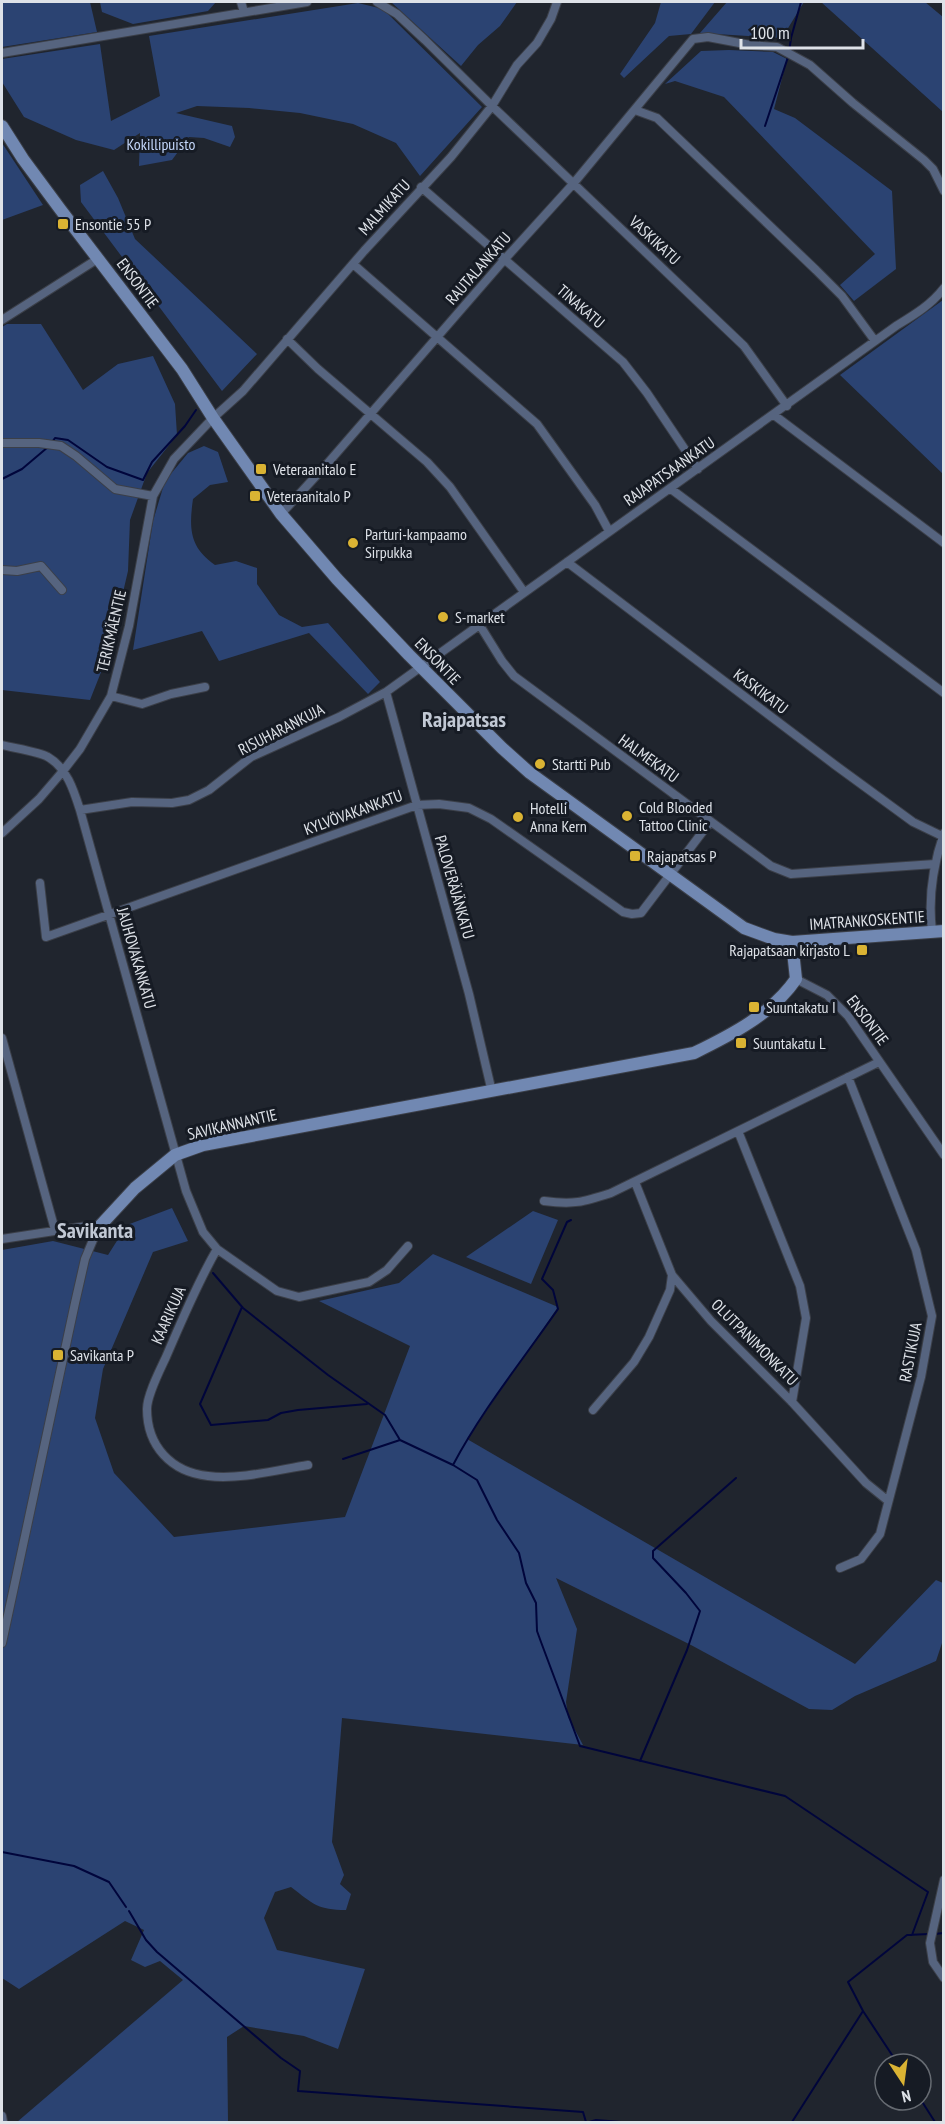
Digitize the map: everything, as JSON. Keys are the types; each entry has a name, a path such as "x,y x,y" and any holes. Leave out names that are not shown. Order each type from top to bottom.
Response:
{"street":[{"path":"241,2 244,12"},
{"path":"2,53 307,2"},
{"name":"VASKIKATU","path":"377,2 397,14 744,346 787,406"},
{"name":"MALMIKATU","path":"213,418 243,391 353,264 451,156 492,106 517,65 537,43 551,19 557,2"},
{"name":"RAUTALANKATU","path":"281,514 573,184 693,39 708,36 777,48 810,65 924,160 933,169 944,191"},
{"path":"635,110 657,118 816,270 842,296 875,341"},
{"name":"ENSONTIE","path":"2,126 35,176 182,369 213,418 281,514 337,579 420,666 493,740 530,773 744,928 774,939 792,942"},
{"name":"TINAKATU","path":"422,187 623,362 654,402 698,469"},
{"path":"2,320 99,258"},
{"path":"353,264 537,424 595,505 609,531"},
{"name":"RAJAPATSAANKATU","path":"420,666 787,406 935,299 944,288"},
{"path":"287,339 318,369 427,462 450,487 524,592"},
{"path":"774,415 944,543"},
{"name":"TERIKMÄENTIE","path":"2,833 39,799 63,771 80,749 111,696 129,626 153,496 174,459 213,418"},
{"path":"2,443 39,443 61,446 115,489 153,496"},
{"path":"671,489 944,693"},
{"name":"KASKIKATU","path":"567,562 913,822 943,834"},
{"path":"2,570 18,572 41,566 62,590"},
{"name":"HALMEKATU","path":"479,624 501,661 514,676 771,866 791,874 935,864"},
{"name":"RISUHARANKUJA","path":"80,810 132,802 172,803 189,800 208,790 251,757 339,717 386,692 420,666"},
{"path":"111,696 142,704 171,694 205,687"},
{"name":"PALOVERÄJÄNKATU","path":"386,692 469,994 492,1092"},
{"path":"2,745 48,756 63,771"},
{"name":"JAUHOVAKANKATU","path":"63,771 71,784 80,810 175,1155 193,1211 203,1232 217,1249 277,1291 299,1297 369,1282 387,1270 408,1246"},
{"name":"KYLVÖVAKANKATU","path":"40,883 46,938 417,805 439,804 469,808 491,819 623,912 641,913 670,873"},
{"path":"670,873 710,822"},
{"path":"938,931 930,897 943,834"},
{"name":"IMATRANKOSKENTIE","path":"792,942 938,931"},
{"path":"792,942 796,979"},
{"name":"ENSONTIE","path":"796,979 827,995 839,1006 944,1155"},
{"name":"SAVIKANNANTIE","path":"2,1643 85,1260 98,1228 135,1188 175,1155 203,1145 694,1053 741,1028 782,996 796,979"},
{"path":"2,1038 55,1230"},
{"path":"544,1201 567,1204 585,1201 635,1182 879,1062"},
{"name":"RASTIKUJA","path":"840,1568 861,1559 880,1534 886,1515 887,1500 921,1377 932,1316 916,1250 848,1077"},
{"path":"738,1131 800,1286 806,1318 792,1402"},
{"name":"OLUTPANIMONKATU","path":"635,1182 672,1275 711,1321 792,1402 866,1483 887,1500"},
{"path":"2,1239 87,1226 98,1228"},
{"name":"KAARIKUJA","path":"217,1249 202,1275 146,1406 150,1431 160,1451 179,1469 208,1476 246,1475 309,1465"},
{"path":"594,1410 634,1362 644,1345 670,1290 672,1275"},
{"path":"944,1881 930,1943 933,1962 944,1978"},
{"path":"2,2116 3,2122"}],"green space":[{"path":"2,2 90,2 97,32 2,47"},
{"path":"100,2 216,2 208,11 133,24 102,12"},
{"path":"391,2 517,2 500,26 478,45 461,66"},
{"path":"661,2 715,2 691,34 669,36 624,78 620,74 655,23"},
{"path":"727,2 804,2 782,38 700,33"},
{"path":"821,2 925,2 943,17 943,112"},
{"name":"Kokillipuisto","path":"358,3 383,9 482,107 420,176 396,143 353,124 300,113 197,106 176,113 232,126 235,137 230,147 204,138 189,137 172,160 139,166 140,133 114,150 76,140 24,117 2,82 2,59 100,44 111,121 160,96 149,36"},
{"path":"701,51 773,52 787,59 774,109 795,118 892,191 896,269 854,301 840,285 875,254 724,97 675,81 665,84"},
{"path":"2,143 43,205 2,220"},
{"path":"103,171 118,198 135,239 257,354 222,391 81,202 80,185"},
{"path":"943,300 943,474 840,375"},
{"path":"7,324 41,324 83,390 118,364 153,356 175,404 177,435 147,473 130,520 128,571 109,652 90,700 2,690 2,327"},
{"path":"204,446 218,452 228,482 210,485 193,499 191,528 200,551 215,565 236,561 257,568 257,584 279,615 302,627 328,623 380,682 368,694 309,633 219,661 202,631 133,650 153,521 165,481 188,453"},
{"path":"172,1208 188,1241 153,1252 103,1369 95,1418 114,1473 174,1537 345,1517 410,1346 319,1301 399,1283 433,1254 558,1307 467,1439 855,1664 936,1580 943,1583 943,1640 936,1661 855,1696 832,1710 809,1709 691,1645 556,1578 577,1629 566,1702 568,1717 583,1745 342,1718 332,1842 344,1875 340,1884 351,1894 346,1910 329,1909 316,1905 291,1887 275,1892 264,1918 277,1950 365,1969 338,2049 304,2036 244,2026 227,2037 228,2122 17,2122 183,1980 160,1961 145,1967 131,1960 144,1930 125,1921 19,1989 2,1978 2,1250 53,1241 108,1255 127,1225"},
{"path":"533,1211 558,1220 531,1284 466,1257"}],"waterway":[{"path":"789,52 801,2"},
{"path":"765,126 788,57"},
{"path":"52,442 55,438 68,440 107,467 143,480 152,462 185,426 196,410"},
{"path":"2,479 22,469 48,447"},
{"path":"453,1465 489,1405 558,1309 553,1290 542,1279 567,1222 571,1220"},
{"path":"213,1273 243,1308 328,1375 385,1415 400,1440 453,1465 477,1480 497,1520 519,1553 526,1583 536,1603 537,1631 580,1746 785,1796 928,1892 912,1935"},
{"path":"242,1307 200,1404 211,1425 268,1420 281,1413 298,1410 367,1404"},
{"path":"343,1459 400,1440"},
{"path":"640,1761 687,1650 700,1611 653,1558 653,1551 736,1478"},
{"path":"2,1852 74,1866 109,1882 126,1907"},
{"path":"129,1911 146,1940 157,1952 281,2058 300,2071 298,2091 583,2112 586,2122"},
{"path":"934,1934 944,1933"},
{"path":"890,2052 863,2011 848,1982 907,1935 929,1934"},
{"path":"792,2122 863,2011"},
{"path":"929,2112 935,2122"},
{"path":"589,2122 596,2120 621,2122"}],"place":[{"name":"Ensontie 55 P","path":"63,224"},
{"name":"Veteraanitalo E","path":"261,469"},
{"name":"Veteraanitalo P","path":"255,496"},
{"name":"Parturi-kampaamo Sirpukka","path":"353,543"},
{"name":"S-market","path":"443,617"},
{"name":"Startti Pub","path":"540,764"},
{"name":"Cold Blooded Tattoo Clinic","path":"627,816"},
{"name":"Hotelli Anna Kern","path":"518,817"},
{"name":"Rajapatsas P","path":"635,856"},
{"name":"Rajapatsaan kirjasto L","path":"862,950"},
{"name":"Suuntakatu I","path":"754,1007"},
{"name":"Suuntakatu L","path":"741,1043"},
{"name":"Savikanta P","path":"58,1355"}],"district":[{"name":"Rajapatsas","path":"464,719"},
{"name":"Savikanta","path":"95,1230"}]}
